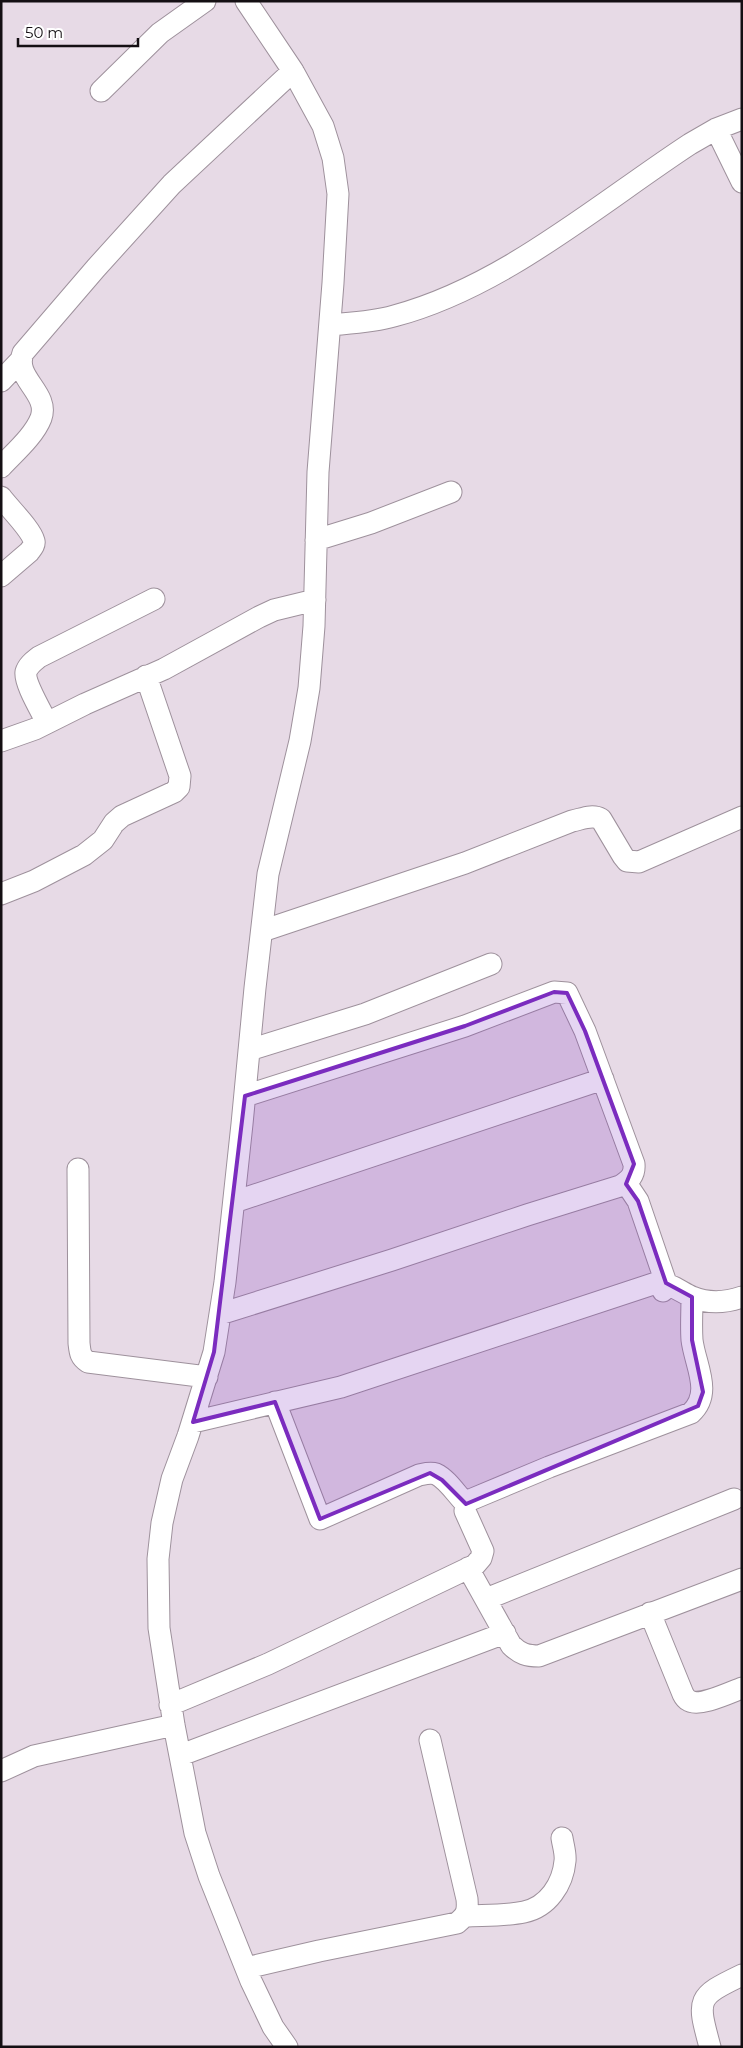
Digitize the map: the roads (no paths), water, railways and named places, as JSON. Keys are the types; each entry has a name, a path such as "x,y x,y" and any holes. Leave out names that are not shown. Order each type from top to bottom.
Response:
{"street":[{"path":"101,91 160,32 205,1"},
{"path":"247,2 293,71 323,126 333,158 338,194 318,472 315,600 309,688 300,741 268,874 234,1202 214,1352 193,1422 172,1479 162,1523 158,1559 159,1628 172,1715 195,1834 209,1876 246,1968 273,2027 286,2046"},
{"path":"1,381 20,361 23,354 96,268 172,184 293,71"},
{"path":"330,325 393,317 461,292 518,260 656,166 716,130 742,119"},
{"path":"716,130 742,182"},
{"path":"1,467 36,427 42,417 43,408 39,397 21,369 20,361"},
{"path":"316,540 371,523 451,492"},
{"path":"1,497 30,534 34,542 29,552 1,576"},
{"path":"47,724 26,679 26,671 31,664 39,657 154,599"},
{"path":"1,741 47,724 223,638 274,610 315,600"},
{"path":"1,894 34,881 95,848 122,816 174,792 179,787 180,776 146,676"},
{"path":"262,931 465,863 572,821 587,817 596,816 601,819 623,856 628,861 633,862 656,855 742,817"},
{"path":"249,1050 365,1014 490,964"},
{"path":"220,1314 620,1186 628,1181 634,1170 634,1164 578,1015 567,993 562,991 554,992 465,1026 245,1096"},
{"path":"234,1202 603,1079"},
{"path":"78,1169 79,1343 82,1359 88,1362 207,1376"},
{"path":"628,1181 628,1186 638,1201 665,1287"},
{"path":"193,1422 341,1387 656,1284 708,1302 722,1303 742,1297"},
{"path":"1,1771 34,1756 172,1715 268,1664 474,1565 481,1558 483,1551 465,1511 466,1504 479,1495 540,1470 691,1413 698,1406 703,1392 692,1340 692,1297"},
{"path":"275,1402 320,1519 419,1475 430,1473 436,1474 466,1504"},
{"path":"486,1599 734,1500"},
{"path":"468,1568 505,1633 519,1652 529,1656 539,1656 742,1578"},
{"path":"650,1613 682,1694 688,1701 695,1703 709,1700 742,1688"},
{"path":"181,1755 505,1633"},
{"path":"246,1968 457,1923 465,1916 468,1910 467,1898 430,1740"},
{"path":"465,1916 525,1912 543,1903 556,1891 562,1876 565,1860 562,1838"},
{"path":"710,2047 703,2020 702,2008 705,1996 717,1987 742,1975"}]}
